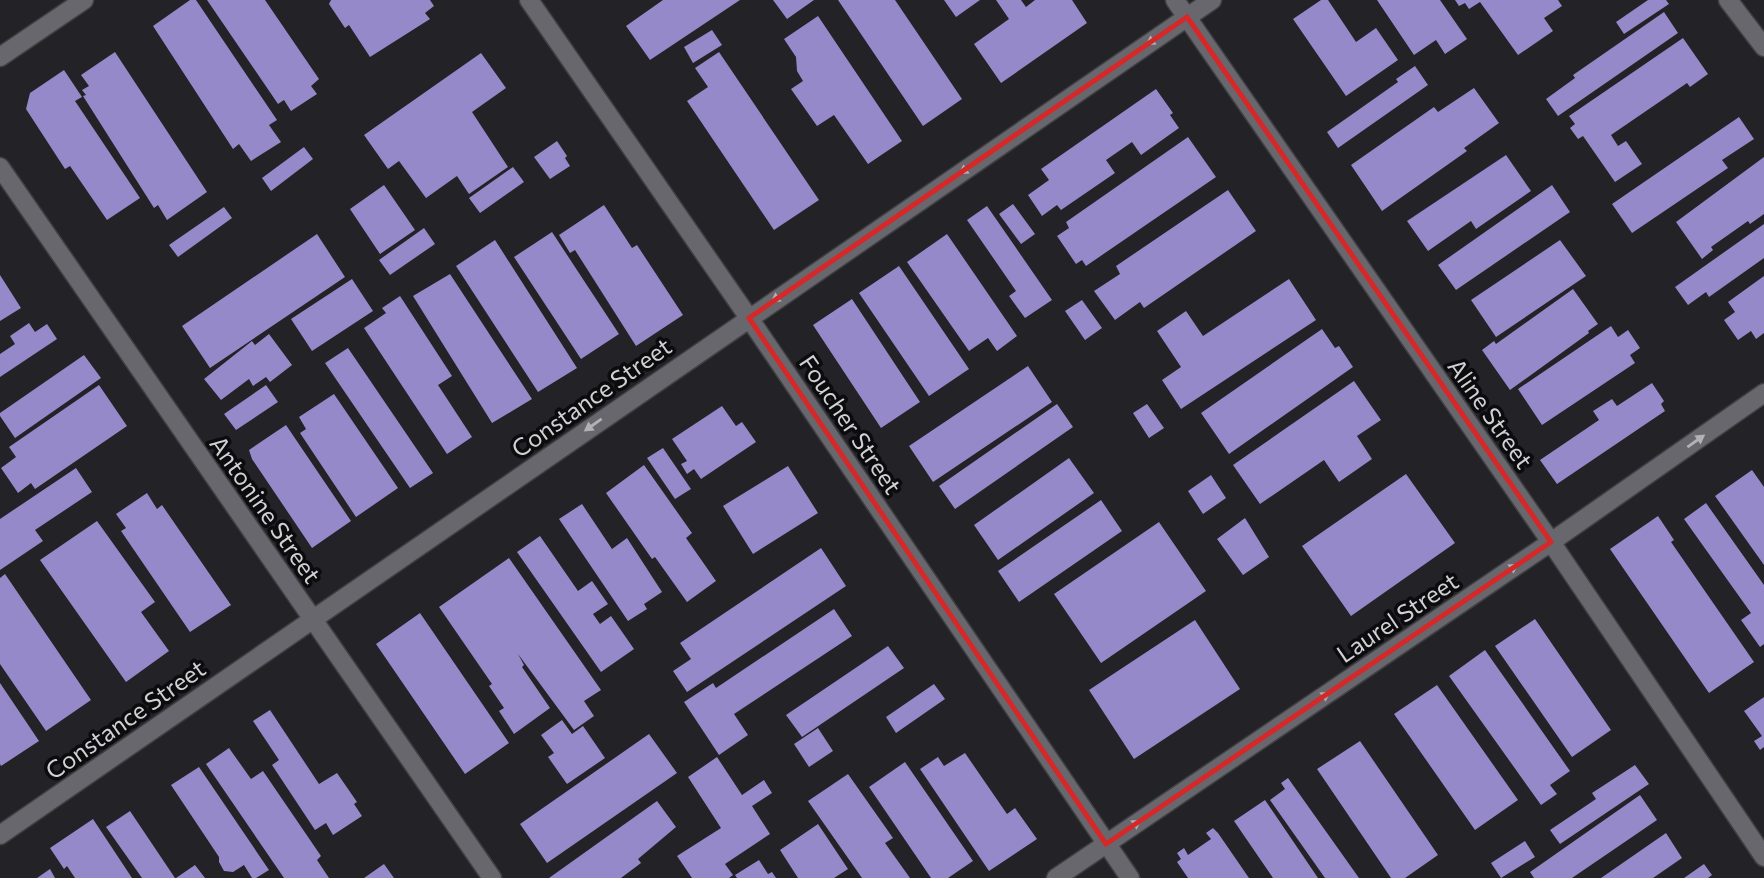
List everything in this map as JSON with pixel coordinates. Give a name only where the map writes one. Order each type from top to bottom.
[{"type":"street","points":[[0,57],[84,0]]},
{"type":"street","name":"Foucher Street","points":[[529,0],[1130,878]]},
{"type":"street","name":"Aline Street","points":[[1175,0],[1551,542],[1764,857]]},
{"type":"street","name":"Constance Street","points":[[0,835],[1212,0]]},
{"type":"street","points":[[1728,0],[1764,47]]},
{"type":"street","name":"Antonine Street","points":[[0,167],[492,878]]},
{"type":"street","name":"Laurel Street","points":[[1056,878],[1551,542],[1764,393]]},
{"type":"highlighted area","points":[[1187,17],[1551,542],[1106,844],[749,318]]},
{"type":"building","points":[[190,0],[196,0],[277,120],[269,125],[281,142],[251,161],[239,144],[233,149],[153,26]]},
{"type":"building","points":[[207,0],[265,0],[319,79],[311,86],[317,94],[291,111],[284,100],[278,104]]},
{"type":"building","points":[[331,0],[430,0],[434,6],[425,13],[430,19],[370,57],[349,25],[345,28],[329,4]]},
{"type":"building","points":[[663,0],[740,0],[650,60],[626,26]]},
{"type":"building","points":[[773,0],[814,0],[787,19]]},
{"type":"building","points":[[838,0],[895,0],[962,99],[923,126]]},
{"type":"building","points":[[944,0],[980,0],[956,17]]},
{"type":"building","points":[[996,0],[1021,0],[1026,7],[1035,0],[1072,0],[1087,23],[1001,83],[974,44],[1009,19]]},
{"type":"building","points":[[1321,0],[1328,0],[1356,42],[1376,28],[1398,60],[1346,96],[1293,19]]},
{"type":"building","points":[[1377,0],[1440,0],[1467,39],[1445,54],[1436,40],[1414,55]]},
{"type":"building","points":[[1455,0],[1558,0],[1562,6],[1544,18],[1553,31],[1518,55],[1480,2],[1469,9],[1465,3],[1459,6]]},
{"type":"building","points":[[1648,0],[1666,0],[1669,4],[1624,34],[1616,22]]},
{"type":"building","points":[[1664,12],[1678,33],[1558,116],[1546,99],[1575,78],[1573,75]]},
{"type":"building","points":[[818,16],[902,141],[868,164],[834,115],[817,126],[791,89],[803,81],[797,71],[796,57],[784,39]]},
{"type":"building","points":[[712,30],[722,45],[693,63],[684,47]]},
{"type":"building","points":[[1683,38],[1708,74],[1690,87],[1687,83],[1611,135],[1618,146],[1626,141],[1642,164],[1615,182],[1583,136],[1578,139],[1570,128],[1575,124],[1569,116]]},
{"type":"building","points":[[115,52],[207,192],[167,220],[158,205],[154,208],[83,96],[86,95],[82,90],[89,86],[81,75]]},
{"type":"building","points":[[719,52],[819,200],[774,230],[687,101],[708,87],[695,68]]},
{"type":"building","points":[[481,53],[506,88],[472,112],[508,167],[469,194],[457,176],[426,198],[399,161],[388,169],[364,135]]},
{"type":"building","points":[[1415,66],[1428,85],[1338,148],[1327,132],[1398,82],[1396,79]]},
{"type":"building","points":[[64,70],[82,97],[75,101],[140,198],[107,220],[70,166],[65,169],[26,109],[30,93]]},
{"type":"building","points":[[1474,88],[1499,123],[1464,148],[1467,151],[1382,211],[1351,165],[1434,107],[1438,112]]},
{"type":"building","points":[[1156,89],[1173,113],[1170,115],[1179,128],[1141,155],[1132,142],[1106,160],[1115,173],[1061,210],[1057,205],[1042,216],[1028,195],[1049,180],[1041,169]]},
{"type":"building","points":[[1739,117],[1754,139],[1722,160],[1728,168],[1632,233],[1612,204]]},
{"type":"building","points":[[1188,137],[1216,177],[1086,266],[1082,260],[1076,264],[1057,236],[1069,228],[1066,222]]},
{"type":"building","points":[[557,141],[570,166],[550,179],[534,157]]},
{"type":"building","points":[[304,147],[313,159],[271,191],[262,178]]},
{"type":"building","points":[[1506,155],[1531,191],[1476,229],[1471,221],[1428,251],[1407,221]]},
{"type":"building","points":[[1764,157],[1764,214],[1750,224],[1748,221],[1711,247],[1713,250],[1702,259],[1676,222]]},
{"type":"building","points":[[513,167],[524,182],[480,213],[469,198]]},
{"type":"building","points":[[384,185],[415,230],[380,254],[350,209]]},
{"type":"building","points":[[1552,185],[1570,212],[1456,290],[1438,265]]},
{"type":"building","points":[[1228,190],[1256,231],[1144,308],[1140,302],[1115,320],[1094,291],[1120,274],[1116,266]]},
{"type":"building","points":[[1013,204],[1035,234],[1021,244],[999,214]]},
{"type":"building","points":[[604,205],[632,248],[637,245],[683,315],[636,346],[575,250],[570,253],[559,235]]},
{"type":"building","points":[[987,206],[1052,300],[1025,318],[1009,296],[1016,291],[967,220]]},
{"type":"building","points":[[224,207],[232,218],[178,257],[169,245]]},
{"type":"building","points":[[1764,224],[1764,258],[1709,297],[1706,292],[1688,305],[1675,287]]},
{"type":"building","points":[[424,228],[435,244],[390,275],[379,260]]},
{"type":"building","points":[[552,232],[619,334],[581,359],[514,257]]},
{"type":"building","points":[[317,234],[345,277],[210,368],[182,326]]},
{"type":"building","points":[[947,234],[1017,336],[997,351],[988,338],[969,351],[907,262]]},
{"type":"building","points":[[495,240],[577,368],[538,392],[456,266]]},
{"type":"building","points":[[1560,240],[1586,276],[1496,337],[1471,300]]},
{"type":"building","points":[[899,266],[969,369],[929,396],[859,293]]},
{"type":"building","points":[[450,274],[532,399],[492,423],[413,296]]},
{"type":"building","points":[[0,275],[21,308],[0,321]]},
{"type":"building","points":[[1764,276],[1764,333],[1756,339],[1751,331],[1738,340],[1724,320],[1735,312],[1728,302]]},
{"type":"building","points":[[352,279],[373,311],[312,351],[291,319]]},
{"type":"building","points":[[1289,279],[1316,320],[1181,409],[1162,380],[1181,367],[1157,331],[1186,311],[1203,336]]},
{"type":"building","points":[[1573,289],[1598,324],[1510,390],[1482,350],[1494,341],[1496,344]]},
{"type":"building","points":[[400,296],[452,376],[438,385],[472,437],[447,454],[364,328],[386,313],[382,308]]},
{"type":"building","points":[[852,299],[920,402],[881,428],[813,325]]},
{"type":"building","points":[[1082,300],[1102,328],[1085,340],[1065,311]]},
{"type":"building","points":[[29,323],[35,332],[47,324],[57,339],[0,377],[0,354],[15,344],[10,336]]},
{"type":"building","points":[[1611,326],[1618,337],[1628,330],[1640,348],[1630,355],[1635,363],[1542,425],[1518,389]]},
{"type":"building","points":[[1322,329],[1335,348],[1339,346],[1353,367],[1229,454],[1201,413]]},
{"type":"building","points":[[269,334],[292,365],[270,382],[266,377],[253,386],[249,379],[221,400],[204,379],[252,341],[255,345]]},
{"type":"building","points":[[348,348],[433,473],[410,488],[325,363]]},
{"type":"building","points":[[84,355],[101,378],[15,438],[0,413]]},
{"type":"building","points":[[1028,366],[1052,402],[933,482],[909,446]]},
{"type":"building","points":[[1354,381],[1381,420],[1357,436],[1372,459],[1339,482],[1324,460],[1260,504],[1233,465]]},
{"type":"building","points":[[1652,383],[1664,401],[1661,404],[1665,411],[1557,484],[1540,460],[1599,420],[1593,411],[1612,399],[1617,406]]},
{"type":"building","points":[[99,385],[127,426],[35,489],[31,483],[18,493],[1,468],[16,457],[9,447]]},
{"type":"building","points":[[266,385],[278,402],[236,430],[224,414]]},
{"type":"building","points":[[334,394],[398,488],[356,517],[300,433],[306,429],[299,417]]},
{"type":"building","points":[[1057,404],[1073,427],[955,509],[939,486]]},
{"type":"building","points":[[1147,404],[1164,428],[1149,438],[1133,413]]},
{"type":"building","points":[[722,406],[736,426],[742,422],[756,442],[701,479],[694,469],[687,474],[681,464],[687,461],[672,439]]},
{"type":"building","points":[[286,425],[351,521],[312,548],[252,459],[249,450]]},
{"type":"building","points":[[663,448],[691,489],[675,499],[647,458]]},
{"type":"building","points":[[1069,458],[1094,493],[998,560],[974,525]]},
{"type":"building","points":[[644,465],[692,533],[686,538],[716,581],[687,602],[655,557],[652,559],[606,493]]},
{"type":"building","points":[[788,466],[818,513],[753,554],[723,506]]},
{"type":"building","points":[[76,468],[92,492],[35,530],[43,541],[0,570],[0,519]]},
{"type":"building","points":[[1752,470],[1764,487],[1764,565],[1715,496]]},
{"type":"building","points":[[1406,474],[1455,543],[1351,616],[1302,546]]},
{"type":"building","points":[[1211,475],[1226,498],[1203,514],[1188,491]]},
{"type":"building","points":[[147,493],[157,509],[162,505],[231,605],[190,632],[121,531],[126,528],[116,514]]},
{"type":"building","points":[[1101,500],[1122,531],[1019,602],[998,571]]},
{"type":"building","points":[[1706,503],[1764,585],[1764,644],[1760,647],[1741,620],[1751,613],[1684,519]]},
{"type":"building","points":[[582,504],[612,549],[627,538],[662,592],[644,604],[647,609],[628,621],[559,519]]},
{"type":"building","points":[[1658,516],[1674,540],[1671,542],[1754,662],[1709,693],[1610,549]]},
{"type":"building","points":[[1245,518],[1269,557],[1243,575],[1217,539]]},
{"type":"building","points":[[97,521],[155,602],[141,612],[169,651],[126,682],[40,560]]},
{"type":"building","points":[[1159,522],[1206,591],[1101,663],[1054,594]]},
{"type":"building","points":[[540,536],[578,591],[592,581],[608,604],[593,614],[600,624],[611,616],[634,649],[601,672],[517,552]]},
{"type":"building","points":[[821,548],[846,586],[687,692],[673,671],[691,659],[680,643]]},
{"type":"building","points":[[509,558],[601,690],[584,701],[594,716],[574,730],[518,654],[524,665],[522,667],[550,708],[514,734],[499,711],[504,708],[489,686],[492,684],[439,607]]},
{"type":"building","points":[[5,574],[91,700],[46,731],[0,664],[0,578]]},
{"type":"building","points":[[834,609],[852,636],[734,714],[748,735],[719,755],[684,702],[713,683],[716,688]]},
{"type":"building","points":[[420,613],[509,743],[465,774],[376,644]]},
{"type":"building","points":[[1535,619],[1611,730],[1572,757],[1495,646]]},
{"type":"building","points":[[1195,620],[1240,689],[1134,759],[1089,690]]},
{"type":"building","points":[[888,646],[904,668],[802,737],[786,715]]},
{"type":"building","points":[[1485,650],[1570,771],[1550,785],[1557,794],[1541,805],[1449,676]]},
{"type":"building","points":[[0,683],[39,741],[1,766],[0,764]]},
{"type":"building","points":[[934,684],[945,699],[896,733],[886,717]]},
{"type":"building","points":[[1437,685],[1518,800],[1475,830],[1394,714]]},
{"type":"building","points":[[1764,697],[1764,747],[1760,750],[1754,741],[1762,736],[1744,711]]},
{"type":"building","points":[[270,710],[319,784],[337,773],[357,802],[354,804],[362,816],[333,835],[326,823],[315,830],[272,765],[279,760],[253,721]]},
{"type":"building","points":[[562,720],[572,734],[583,726],[605,758],[567,784],[548,757],[554,753],[541,735]]},
{"type":"building","points":[[818,728],[833,751],[809,767],[794,744]]},
{"type":"building","points":[[649,734],[677,773],[547,863],[520,824]]},
{"type":"building","points":[[1360,741],[1438,855],[1405,878],[1391,878],[1317,769]]},
{"type":"building","points":[[229,748],[251,779],[263,771],[321,856],[317,860],[329,878],[284,878],[206,764]]},
{"type":"building","points":[[965,753],[1007,814],[1015,808],[1037,839],[989,871],[920,769],[938,757],[944,766]]},
{"type":"building","points":[[717,757],[742,795],[764,780],[772,793],[752,806],[770,834],[725,864],[733,875],[729,878],[692,878],[677,856],[721,828],[688,777]]},
{"type":"building","points":[[905,762],[973,861],[948,878],[931,878],[869,787]]},
{"type":"building","points":[[1635,765],[1649,784],[1560,844],[1550,830],[1596,799],[1592,793]]},
{"type":"building","points":[[199,767],[269,870],[256,878],[252,878],[244,865],[233,872],[224,871],[219,857],[171,785]]},
{"type":"building","points":[[848,774],[893,838],[885,843],[910,878],[862,878],[808,801]]},
{"type":"building","points":[[1288,778],[1359,878],[1325,878],[1270,800],[1285,789],[1281,783]]},
{"type":"building","points":[[1640,795],[1657,820],[1572,878],[1534,878],[1530,872]]},
{"type":"building","points":[[1265,800],[1318,878],[1273,878],[1234,821]]},
{"type":"building","points":[[657,801],[676,827],[638,859],[641,863],[621,878],[549,878]]},
{"type":"building","points":[[130,811],[175,878],[142,878],[106,827]]},
{"type":"building","points":[[93,819],[132,878],[75,878],[67,866],[64,869],[50,848]]},
{"type":"building","points":[[818,824],[848,869],[834,878],[798,878],[780,850]]},
{"type":"building","points":[[1213,828],[1249,878],[1188,878],[1177,862],[1181,859],[1177,853],[1184,848],[1188,855],[1211,839],[1206,833]]},
{"type":"building","points":[[1666,833],[1682,858],[1653,878],[1601,878]]},
{"type":"building","points":[[1525,841],[1535,857],[1501,878],[1491,863]]},
{"type":"building","points":[[759,860],[768,874],[772,872],[776,878],[737,878],[735,875]]},
{"type":"building","points":[[384,864],[394,878],[364,878]]},
{"type":"building","points":[[1704,864],[1712,875],[1708,878],[1684,878]]},
{"type":"building","points":[[195,865],[205,878],[176,878]]},
{"type":"building","points":[[50,869],[55,878],[37,878]]}]
